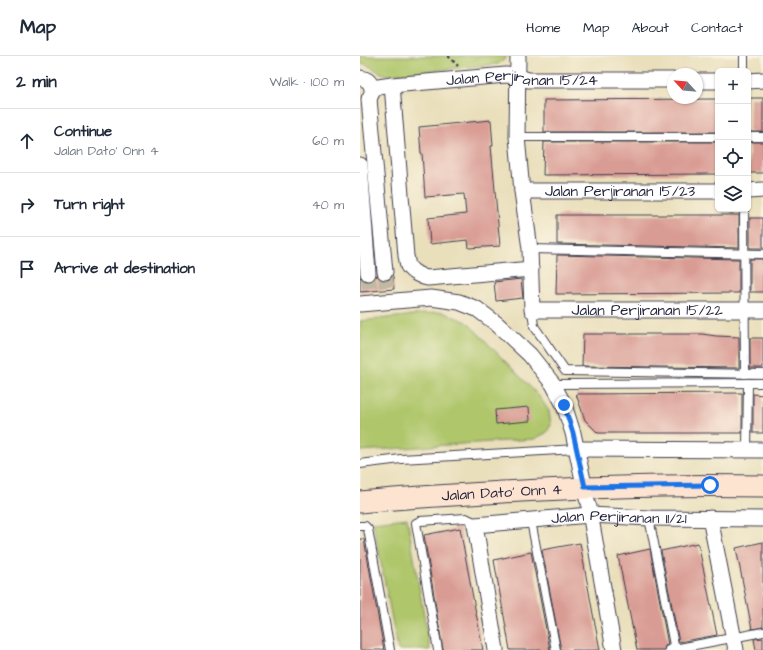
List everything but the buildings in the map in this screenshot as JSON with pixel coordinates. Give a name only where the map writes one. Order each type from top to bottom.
[{"type":"main road","name":"Jalan Dato' Onn 4","points":[[360,502],[399,498],[588,502],[710,485],[763,486]]},
{"type":"street","points":[[518,56],[517,137],[522,191],[530,249],[532,310]]},
{"type":"street","name":"Jalan Perjiranan 15/24","points":[[367,96],[392,85],[506,75],[517,76],[528,80],[667,80]]},
{"type":"street","points":[[360,78],[368,80],[371,84],[367,96],[385,272]]},
{"type":"street","points":[[751,81],[763,80]]},
{"type":"street","points":[[703,81],[715,81]]},
{"type":"street","points":[[392,85],[406,256],[409,267],[416,274],[428,278],[531,269]]},
{"type":"street","points":[[360,165],[368,273]]},
{"type":"street","points":[[751,190],[763,190]]},
{"type":"street","name":"Jalan Perjiranan 15/23","points":[[522,191],[715,191]]},
{"type":"street","points":[[367,300],[388,296],[431,298],[459,302],[477,310],[497,324],[530,354],[553,384],[564,405],[577,449],[588,502],[614,650]]},
{"type":"street","name":"Jalan Perjiranan 15/22","points":[[532,310],[763,310]]},
{"type":"street","points":[[577,449],[763,450]]},
{"type":"street","name":"Jalan Perjiranan 11/21","points":[[475,524],[531,521],[588,502],[649,518],[763,519]]},
{"type":"street","points":[[710,518],[735,644]]},
{"type":"street","points":[[475,524],[496,650]]},
{"type":"lane","points":[[744,56],[744,68]]},
{"type":"lane","points":[[517,137],[715,137]]},
{"type":"lane","points":[[751,137],[763,137]]},
{"type":"lane","points":[[744,212],[745,374]]},
{"type":"lane","points":[[530,249],[744,255],[763,254]]},
{"type":"lane","points":[[532,310],[534,326],[565,371],[763,374]]},
{"type":"lane","points":[[748,383],[748,449]]},
{"type":"lane","points":[[553,384],[763,383]]},
{"type":"lane","points":[[360,464],[401,459],[577,449]]},
{"type":"lane","points":[[438,650],[416,523],[420,521],[466,518],[475,524]]},
{"type":"lane","points":[[649,518],[673,650],[735,644],[763,632]]},
{"type":"lane","points":[[531,521],[556,650]]},
{"type":"lane","points":[[360,526],[365,526],[368,529],[390,650]]},
{"type":"green space","points":[[360,56],[507,56],[498,64],[389,75],[381,73],[367,65],[360,63]]},
{"type":"green space","points":[[442,312],[467,322],[538,395],[549,411],[551,425],[546,433],[534,439],[360,451],[360,321]]},
{"type":"green space","points":[[407,518],[430,650],[398,650],[373,522]]},
{"type":"tunnel","points":[[385,272],[387,289]]},
{"type":"tunnel","points":[[368,273],[370,291]]},
{"type":"route","points":[[564,405],[573,433],[585,487],[710,485]]}]
